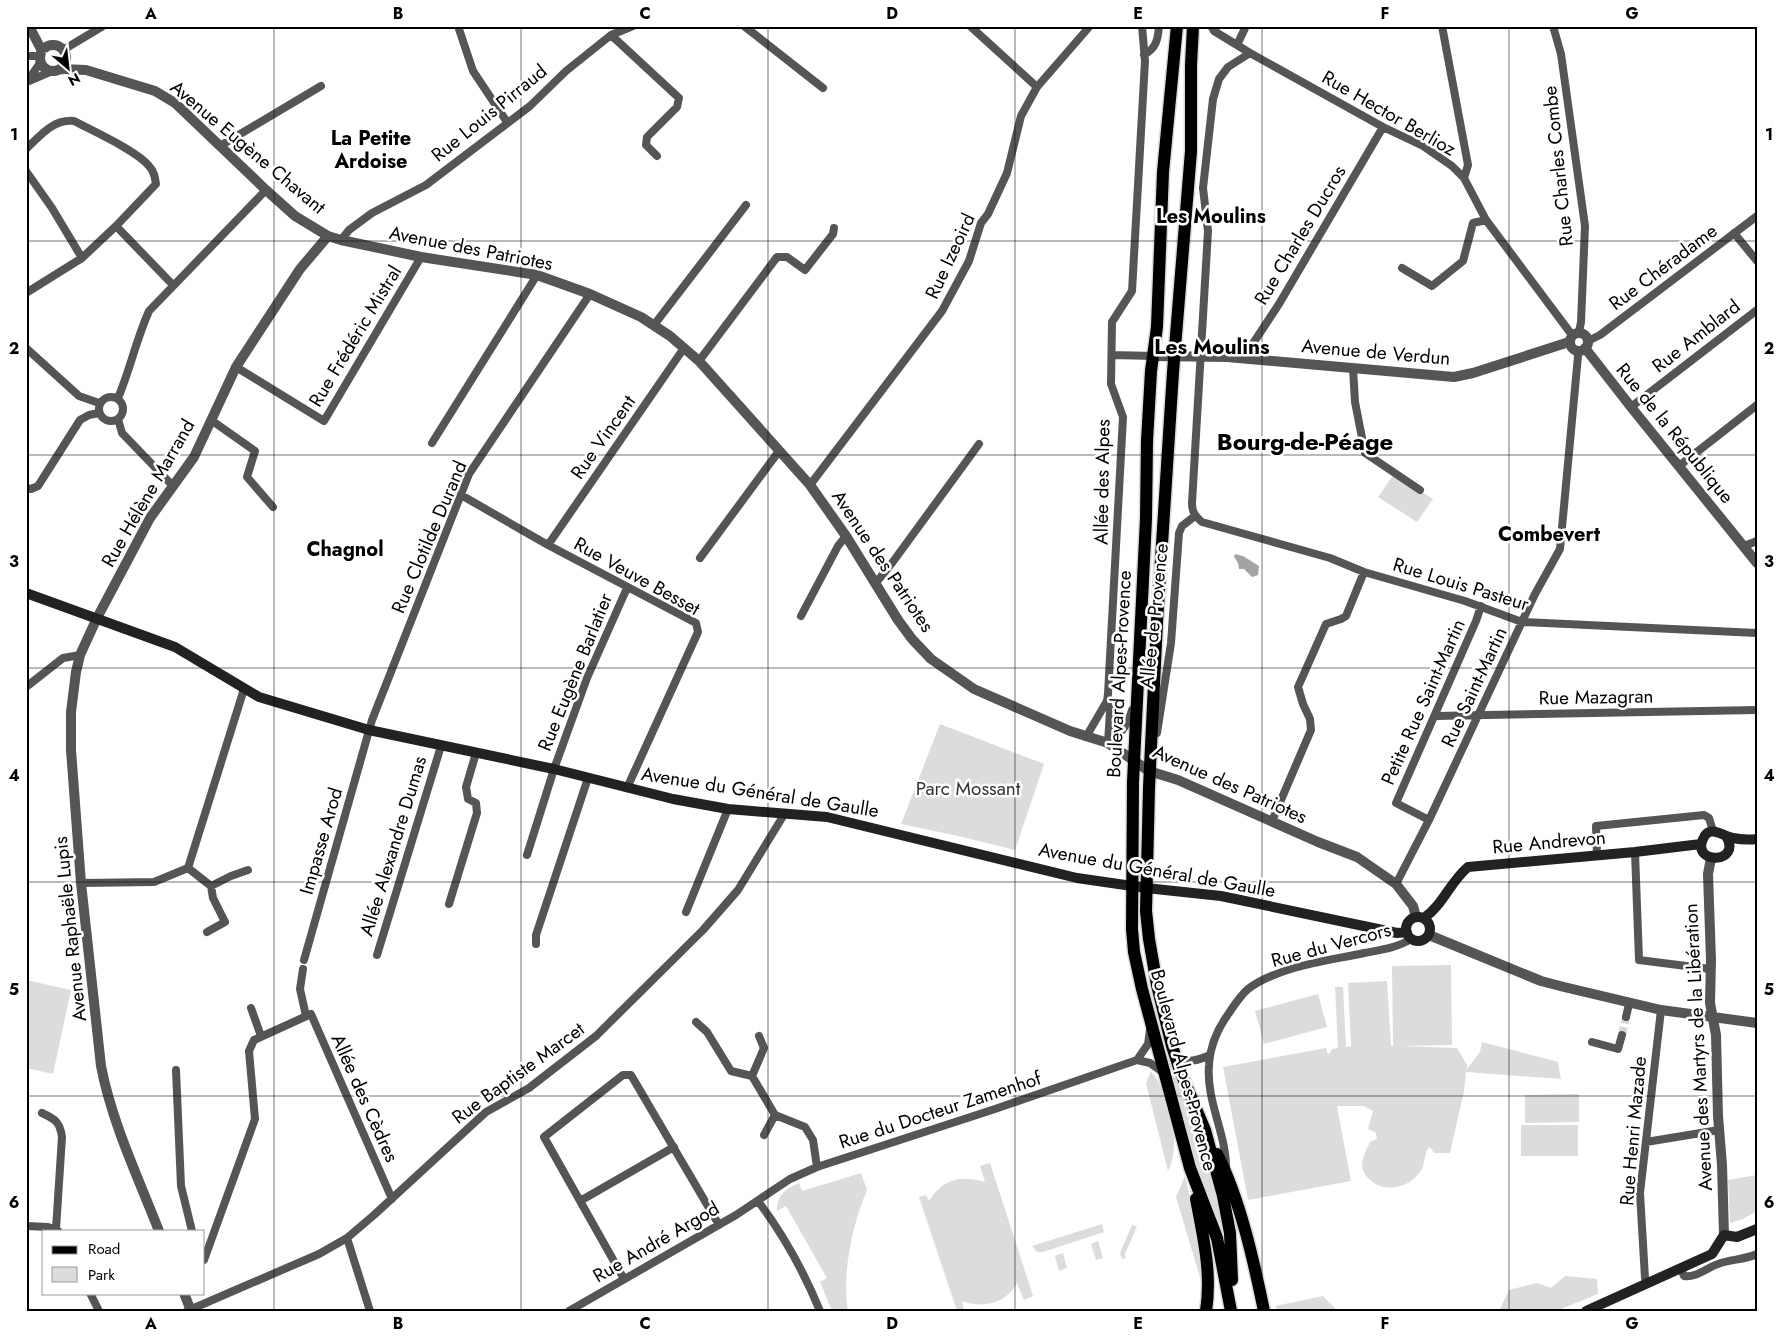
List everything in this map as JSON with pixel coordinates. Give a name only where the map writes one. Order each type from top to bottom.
[{"type":"main road","name":"Boulevard Alpes-Provence","points":[[1177,26],[1164,172],[1157,327],[1151,372],[1147,441],[1146,519],[1133,759],[1132,929],[1134,952],[1142,990],[1190,1168],[1217,1238],[1231,1311]]},
{"type":"main road","name":"Boulevard Alpes-Provence","points":[[1194,26],[1191,64],[1191,151],[1157,622],[1149,771],[1146,888],[1149,939],[1164,1016],[1176,1057],[1205,1130],[1223,1196],[1230,1233],[1231,1311]]},
{"type":"main road","name":"Avenue du Général de Gaulle","points":[[26,593],[175,647],[259,697],[369,730],[554,769],[672,799],[728,809],[827,817],[1077,878],[1221,896],[1409,935]]},
{"type":"main road","points":[[1744,840],[1729,848],[1724,856],[1716,859],[1704,853],[1702,844],[1705,836],[1713,831],[1744,840],[1757,839]]},
{"type":"main road","points":[[1726,836],[1729,848]]},
{"type":"main road","name":"Rue Andrevon","points":[[1420,918],[1434,912],[1454,881],[1468,867],[1702,844]]},
{"type":"main road","points":[[1420,918],[1429,924],[1429,934],[1421,940],[1409,935],[1410,921],[1420,918]]},
{"type":"main road","points":[[1205,1130],[1226,1170],[1265,1309]]},
{"type":"main road","points":[[1190,1168],[1205,1246],[1208,1275],[1206,1311]]},
{"type":"main road","points":[[1586,1311],[1712,1254],[1724,1235],[1737,1237],[1757,1229]]},
{"type":"street","points":[[29,26],[46,70],[55,71]]},
{"type":"street","points":[[28,82],[55,71],[65,63],[64,53],[52,45],[35,26]]},
{"type":"street","points":[[458,26],[473,71],[507,122]]},
{"type":"street","name":"Rue Louis Pirraud","points":[[341,240],[348,230],[372,213],[426,185],[530,106],[566,71],[612,35],[633,26]]},
{"type":"street","points":[[744,26],[823,88]]},
{"type":"street","points":[[970,26],[1037,87]]},
{"type":"street","name":"Rue Izeoird","points":[[810,485],[942,311],[969,261],[981,223],[988,214],[1007,173],[1021,116],[1037,87],[1090,26]]},
{"type":"street","points":[[1142,26],[1144,58]]},
{"type":"street","points":[[1144,58],[1158,40],[1159,26]]},
{"type":"street","name":"Rue Hector Berlioz","points":[[1211,26],[1214,31],[1250,53],[1383,127],[1423,146],[1452,166],[1464,178],[1486,220],[1573,336]]},
{"type":"street","points":[[1237,45],[1246,26]]},
{"type":"street","points":[[1442,26],[1468,165],[1464,178]]},
{"type":"street","name":"Rue Charles Combe","points":[[1553,26],[1561,54],[1585,226],[1582,322],[1573,336]]},
{"type":"street","points":[[64,53],[102,27]]},
{"type":"street","points":[[612,35],[679,98],[677,107],[646,137],[646,145],[657,156]]},
{"type":"street","points":[[28,82],[40,57],[52,45]]},
{"type":"street","name":"Avenue Eugène Chavant","points":[[64,53],[86,70]]},
{"type":"street","points":[[1195,516],[1192,510],[1192,502],[1208,231],[1204,188],[1213,99],[1219,79],[1228,67],[1250,53]]},
{"type":"street","points":[[26,56],[40,57]]},
{"type":"street","name":"Allée des Alpes","points":[[1108,743],[1110,711],[1107,701],[1122,417],[1115,401],[1111,384],[1112,322],[1132,291],[1144,58]]},
{"type":"street","name":"Avenue Eugène Chavant","points":[[55,71],[86,70],[155,91],[175,103],[266,190],[296,216],[328,236]]},
{"type":"street","points":[[220,146],[321,86]]},
{"type":"street","points":[[26,149],[52,125],[65,120],[74,121],[130,152],[149,165],[154,174],[156,184],[82,258],[26,293]]},
{"type":"street","name":"Rue Charles Ducros","points":[[1245,359],[1248,351],[1279,304],[1383,127]]},
{"type":"street","points":[[26,171],[52,208],[82,258]]},
{"type":"street","points":[[118,398],[149,311],[266,190]]},
{"type":"street","points":[[654,325],[746,205]]},
{"type":"street","name":"Rue Chéradame","points":[[1583,346],[1757,216]]},
{"type":"street","points":[[1402,268],[1432,286],[1463,261],[1473,223],[1486,220]]},
{"type":"street","points":[[116,226],[173,285]]},
{"type":"street","points":[[699,361],[777,257],[787,257],[805,270],[833,234],[834,228]]},
{"type":"street","points":[[1734,233],[1757,261]]},
{"type":"street","name":"Avenue des Patriotes","points":[[328,236],[421,257],[537,275],[625,308],[654,325],[699,361],[810,485],[846,536],[875,584],[912,638],[931,659],[974,689],[1086,737],[1108,743],[1149,771],[1178,780],[1357,857],[1396,884],[1420,918]]},
{"type":"street","name":"Rue Hélène Marrand","points":[[97,618],[150,518],[194,457],[236,367],[300,269],[328,236]]},
{"type":"street","name":"Rue Frédéric Mistral","points":[[236,367],[324,421],[421,257]]},
{"type":"street","points":[[432,443],[537,275]]},
{"type":"street","name":"Rue Clotilde Durand","points":[[369,730],[469,474],[590,294]]},
{"type":"street","name":"Rue Amblard","points":[[1631,407],[1757,310]]},
{"type":"street","points":[[1573,336],[1586,336],[1583,346],[1572,348],[1573,336]]},
{"type":"street","name":"Avenue de Verdun","points":[[1154,356],[1201,356],[1245,359],[1454,377],[1473,373],[1573,336]]},
{"type":"street","name":"Rue de la République","points":[[1583,346],[1757,563]]},
{"type":"street","name":"Rue Saint-Martin","points":[[1396,884],[1429,820],[1535,594],[1560,549],[1578,356],[1583,346]]},
{"type":"street","points":[[26,348],[79,396],[99,403]]},
{"type":"street","name":"Rue Vincent","points":[[548,545],[684,348]]},
{"type":"street","points":[[1112,355],[1154,356]]},
{"type":"street","points":[[1353,368],[1355,402],[1365,453],[1420,490]]},
{"type":"street","points":[[118,419],[106,421],[98,413],[99,403],[107,396],[118,398],[122,403],[123,409],[118,419],[122,433],[173,486]]},
{"type":"street","points":[[1679,466],[1757,404]]},
{"type":"street","points":[[26,488],[31,489],[38,486],[80,420],[88,415],[98,413]]},
{"type":"street","points":[[211,420],[255,451],[247,476],[273,507]]},
{"type":"street","points":[[875,584],[979,444]]},
{"type":"street","points":[[700,558],[779,451]]},
{"type":"street","name":"Rue Veuve Besset","points":[[461,495],[548,545],[696,623],[698,632],[627,788]]},
{"type":"street","name":"Rue Louis Pasteur","points":[[1195,516],[1202,522],[1330,558],[1364,572],[1481,606],[1522,622],[1548,625],[1757,633]]},
{"type":"street","name":"Allée de Provence","points":[[1150,756],[1156,739],[1171,643],[1179,533],[1182,526],[1195,516]]},
{"type":"street","points":[[800,616],[838,546],[846,536]]},
{"type":"street","points":[[1744,546],[1757,541]]},
{"type":"street","points":[[1272,821],[1311,730],[1310,719],[1298,687],[1326,624],[1346,616],[1364,572]]},
{"type":"street","name":"Rue Eugène Barlatier","points":[[527,855],[554,769],[588,678],[627,588]]},
{"type":"street","name":"Petite Rue Saint-Martin","points":[[1429,820],[1396,803],[1481,606]]},
{"type":"street","name":"Avenue Raphaële Lupis","points":[[97,618],[80,655],[71,712],[81,884],[101,1066],[106,1091],[159,1230]]},
{"type":"street","points":[[26,687],[63,658],[80,655]]},
{"type":"street","points":[[1108,743],[1120,736],[1129,721],[1137,685]]},
{"type":"street","points":[[188,868],[244,689]]},
{"type":"street","name":"Allée des Alpes","points":[[1086,737],[1107,701]]},
{"type":"street","name":"Rue Mazagran","points":[[1435,716],[1757,710]]},
{"type":"street","name":"Impasse Arod","points":[[303,964],[369,730]]},
{"type":"street","name":"Allée Alexandre Dumas","points":[[377,955],[441,746]]},
{"type":"street","points":[[448,904],[477,813],[476,803],[468,798],[466,787],[476,753]]},
{"type":"street","points":[[536,944],[536,935],[588,778]]},
{"type":"street","points":[[686,912],[728,809]]},
{"type":"street","name":"Rue Baptiste Marcet","points":[[190,1310],[319,1254],[347,1238],[486,1112],[529,1088],[596,1036],[703,930],[738,890],[785,813]]},
{"type":"street","points":[[1597,855],[1596,826],[1704,815],[1709,818],[1713,831]]},
{"type":"street","points":[[1635,852],[1639,960],[1710,969]]},
{"type":"street","name":"Avenue des Martyrs de la Libération","points":[[1712,858],[1708,874],[1710,1010],[1716,1035],[1724,1235]]},
{"type":"street","points":[[81,884],[154,882],[188,868]]},
{"type":"street","points":[[188,868],[211,886],[213,898],[225,922],[207,932]]},
{"type":"street","points":[[211,886],[248,870]]},
{"type":"street","points":[[1429,934],[1542,981],[1629,1004],[1757,1023]]},
{"type":"street","name":"Rue du Vercors","points":[[1226,1170],[1226,1154],[1209,1087],[1208,1067],[1210,1055],[1222,1023],[1239,999],[1260,982],[1282,972],[1395,947],[1409,935]]},
{"type":"street","name":"Allée des Cèdres","points":[[303,964],[300,989],[306,1016],[311,1014],[392,1199]]},
{"type":"street","points":[[1626,1017],[1629,1004]]},
{"type":"street","points":[[251,1008],[261,1036]]},
{"type":"street","name":"Rue Henri Mazade","points":[[1647,1284],[1645,1278],[1640,1192],[1661,1010]]},
{"type":"street","points":[[205,1257],[255,1119],[249,1051],[254,1040],[306,1016]]},
{"type":"street","points":[[696,1022],[707,1032],[731,1071],[752,1076],[775,1115],[805,1127],[813,1140],[817,1168]]},
{"type":"street","points":[[1152,1025],[1148,1044],[1137,1060],[1150,1063],[1165,1074]]},
{"type":"street","points":[[1592,1042],[1618,1049],[1622,1035]]},
{"type":"street","points":[[752,1076],[764,1048],[759,1036]]},
{"type":"street","points":[[1176,1057],[1191,1062],[1210,1055]]},
{"type":"street","name":"Rue du Docteur Zamenhof","points":[[758,1201],[790,1179],[817,1168],[1137,1060]]},
{"type":"street","points":[[176,1070],[181,1186],[192,1230]]},
{"type":"street","points":[[624,1279],[544,1137],[623,1075],[630,1075],[719,1225]]},
{"type":"street","points":[[26,1226],[57,1230],[61,1128],[56,1120],[42,1112]]},
{"type":"street","points":[[764,1135],[775,1115]]},
{"type":"street","points":[[1646,1142],[1719,1130]]},
{"type":"street","points":[[580,1201],[674,1148]]},
{"type":"street","points":[[758,1201],[771,1218],[807,1281],[820,1311]]},
{"type":"street","name":"Rue André Argod","points":[[569,1311],[758,1201]]},
{"type":"street","points":[[347,1238],[370,1311]]},
{"type":"street","points":[[1681,1269],[1684,1276],[1691,1277],[1718,1264],[1748,1258],[1757,1254]]},
{"type":"street","points":[[90,1294],[99,1311]]},
{"type":"street","points":[[184,1294],[190,1310]]},
{"type":"green space","points":[[1394,474],[1433,499],[1417,522],[1378,497]]},
{"type":"green space","name":"Parc Mossant","points":[[940,724],[1044,764],[1015,850],[901,824]]},
{"type":"green space","points":[[1451,965],[1452,1045],[1401,1046],[1457,1048],[1467,1065],[1467,1069],[1480,1052],[1482,1042],[1558,1062],[1561,1079],[1466,1072],[1464,1091],[1450,1153],[1434,1153],[1430,1147],[1422,1169],[1417,1176],[1404,1185],[1389,1188],[1374,1183],[1363,1170],[1364,1156],[1370,1142],[1377,1139],[1376,1133],[1368,1129],[1373,1111],[1364,1106],[1337,1106],[1351,1181],[1248,1200],[1223,1067],[1326,1048],[1328,1055],[1332,1049],[1338,1048],[1335,987],[1343,987],[1346,1047],[1351,1046],[1348,983],[1387,981],[1391,1046],[1393,1046],[1392,966]]},
{"type":"green space","points":[[26,980],[71,990],[53,1074],[26,1068]]},
{"type":"green space","points":[[1318,994],[1327,1027],[1264,1044],[1255,1011]]},
{"type":"green space","points":[[1168,1049],[1212,1170],[1229,1259],[1194,1164],[1164,1050]]},
{"type":"green space","points":[[1151,1071],[1164,1093],[1172,1120],[1174,1147],[1168,1171],[1146,1083]]},
{"type":"green space","points":[[1579,1094],[1579,1122],[1525,1123],[1525,1095]]},
{"type":"green space","points":[[1521,1125],[1578,1125],[1578,1156],[1521,1156]]},
{"type":"green space","points":[[990,1163],[1033,1296],[1024,1300],[1017,1283],[1013,1290],[1001,1300],[986,1304],[962,1301],[964,1311],[957,1311],[919,1197],[926,1195],[929,1201],[946,1183],[960,1179],[985,1182],[980,1166]]},
{"type":"green space","points":[[861,1173],[867,1190],[853,1234],[847,1265],[846,1296],[848,1311],[832,1311],[820,1282],[827,1278],[786,1206],[777,1211],[777,1205],[783,1193],[799,1183],[802,1191]]},
{"type":"green space","points":[[1757,1175],[1757,1211],[1743,1219],[1730,1223],[1728,1180]]},
{"type":"green space","points":[[1185,1176],[1196,1222],[1204,1291],[1176,1197]]},
{"type":"green space","points":[[1102,1224],[1104,1232],[1043,1252],[1037,1252],[1032,1246]]},
{"type":"green space","points":[[1132,1225],[1137,1226],[1125,1254],[1126,1258],[1122,1259],[1120,1253]]},
{"type":"green space","points":[[1098,1241],[1103,1258],[1096,1260],[1091,1244]]},
{"type":"green space","points":[[1063,1253],[1067,1268],[1059,1271],[1055,1256]]},
{"type":"green space","points":[[1565,1276],[1597,1279],[1598,1294],[1556,1311],[1499,1311],[1509,1290],[1537,1283],[1551,1288]]},
{"type":"green space","points":[[1323,1296],[1338,1311],[1279,1311],[1275,1306]]},
{"type":"shaded area","points":[[1235,554],[1243,556],[1259,566],[1258,575],[1252,577],[1244,569],[1239,569],[1234,557]]},
{"type":"tunnel","points":[[1622,1035],[1626,1017]]},
{"type":"district","name":"La Petite Ardoise","points":[[371,150]]},
{"type":"district","name":"Les Moulins","points":[[1211,216]]},
{"type":"district","name":"Les Moulins","points":[[1212,347]]},
{"type":"district","name":"Bourg-de-Péage","points":[[1305,441]]},
{"type":"district","name":"Combevert","points":[[1549,534]]},
{"type":"district","name":"Chagnol","points":[[345,549]]}]
